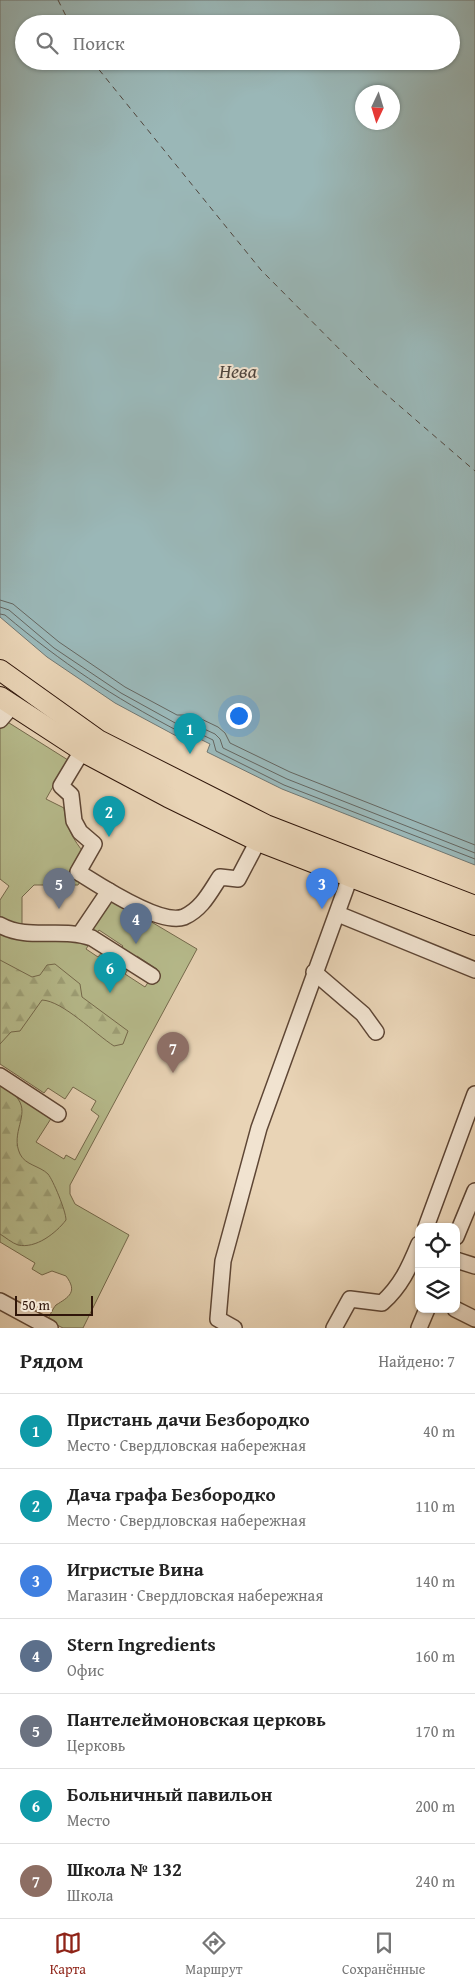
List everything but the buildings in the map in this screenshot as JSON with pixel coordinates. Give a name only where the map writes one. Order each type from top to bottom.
[{"type":"main road","points":[[0,670],[98,740],[258,821],[475,906]]},
{"type":"main road","points":[[3,704],[82,751],[168,797],[258,841],[475,925]]},
{"type":"street","points":[[82,751],[61,786],[71,795],[74,820],[80,832],[94,844],[78,872],[109,891],[153,913],[169,918],[182,918],[198,908],[220,877],[238,879],[258,841]]},
{"type":"street","points":[[234,1328],[218,1319],[223,1261],[259,1128],[350,877]]},
{"type":"street","points":[[80,934],[109,891]]},
{"type":"street","points":[[338,914],[475,970]]},
{"type":"street","points":[[0,924],[16,932],[80,934],[92,938],[152,976]]},
{"type":"street","points":[[314,972],[363,1014],[376,1032]]},
{"type":"street","points":[[0,1076],[58,1114]]},
{"type":"street","points":[[428,1223],[452,1161],[475,1094]]},
{"type":"street","points":[[460,1227],[475,1191]]},
{"type":"street","points":[[334,1328],[350,1299],[382,1303],[396,1290],[407,1274],[415,1254]]},
{"type":"street","points":[[460,1261],[475,1266]]},
{"type":"street","points":[[0,1301],[50,1328]]},
{"type":"street","points":[[460,1312],[475,1319]]},
{"type":"street","points":[[419,1328],[425,1313]]},
{"type":"green space","points":[[6,721],[68,760],[46,799],[64,808],[66,821],[71,832],[85,854],[81,880],[78,885],[34,885],[22,897],[22,929],[0,920],[0,900],[9,886],[0,879],[0,726]]},
{"type":"green space","points":[[111,898],[197,949],[70,1185],[70,1194],[75,1204],[129,1235],[83,1328],[63,1328],[47,1320],[56,1305],[68,1297],[72,1290],[66,1276],[52,1271],[42,1275],[32,1269],[35,1263],[0,1242],[0,1081],[52,1117],[36,1142],[64,1159],[66,1155],[75,1160],[99,1116],[91,1110],[96,1101],[73,1087],[65,1099],[48,1088],[44,1093],[0,1064],[0,931],[71,937],[90,943],[86,949],[98,957],[103,951],[129,968],[125,974],[145,987],[157,969],[137,956],[134,960],[119,951],[123,946],[99,930],[94,937],[87,932]]},
{"type":"green space","points":[[0,960],[32,977],[40,975],[47,965],[55,964],[80,984],[82,997],[128,1031],[123,1044],[114,1046],[69,1012],[42,1000],[20,1031],[11,1032],[0,1044]]},
{"type":"green space","points":[[0,1085],[15,1095],[21,1105],[22,1111],[17,1139],[20,1154],[25,1161],[48,1174],[59,1196],[66,1220],[45,1239],[32,1245],[18,1245],[0,1234]]},
{"type":"water","name":"Нева","points":[[0,0],[475,0],[475,865],[282,789],[207,752],[210,744],[186,732],[182,739],[115,703],[47,657],[0,617]]},
{"type":"ferry route","points":[[58,0],[66,15]]},
{"type":"ferry route","points":[[99,70],[261,270],[373,383],[475,471]]},
{"type":"place","name":"Пристань дачи Безбородко","points":[[190,754]]},
{"type":"place","name":"Дача графа Безбородко","points":[[109,837]]},
{"type":"place","name":"Пантелеймоновская церковь","points":[[59,909]]},
{"type":"place","name":"Игристые Вина","points":[[322,909]]},
{"type":"place","name":"Stern Ingredients","points":[[136,944]]},
{"type":"place","name":"Больничный павильон","points":[[110,993]]},
{"type":"place","name":"Школа № 132","points":[[173,1073]]}]
